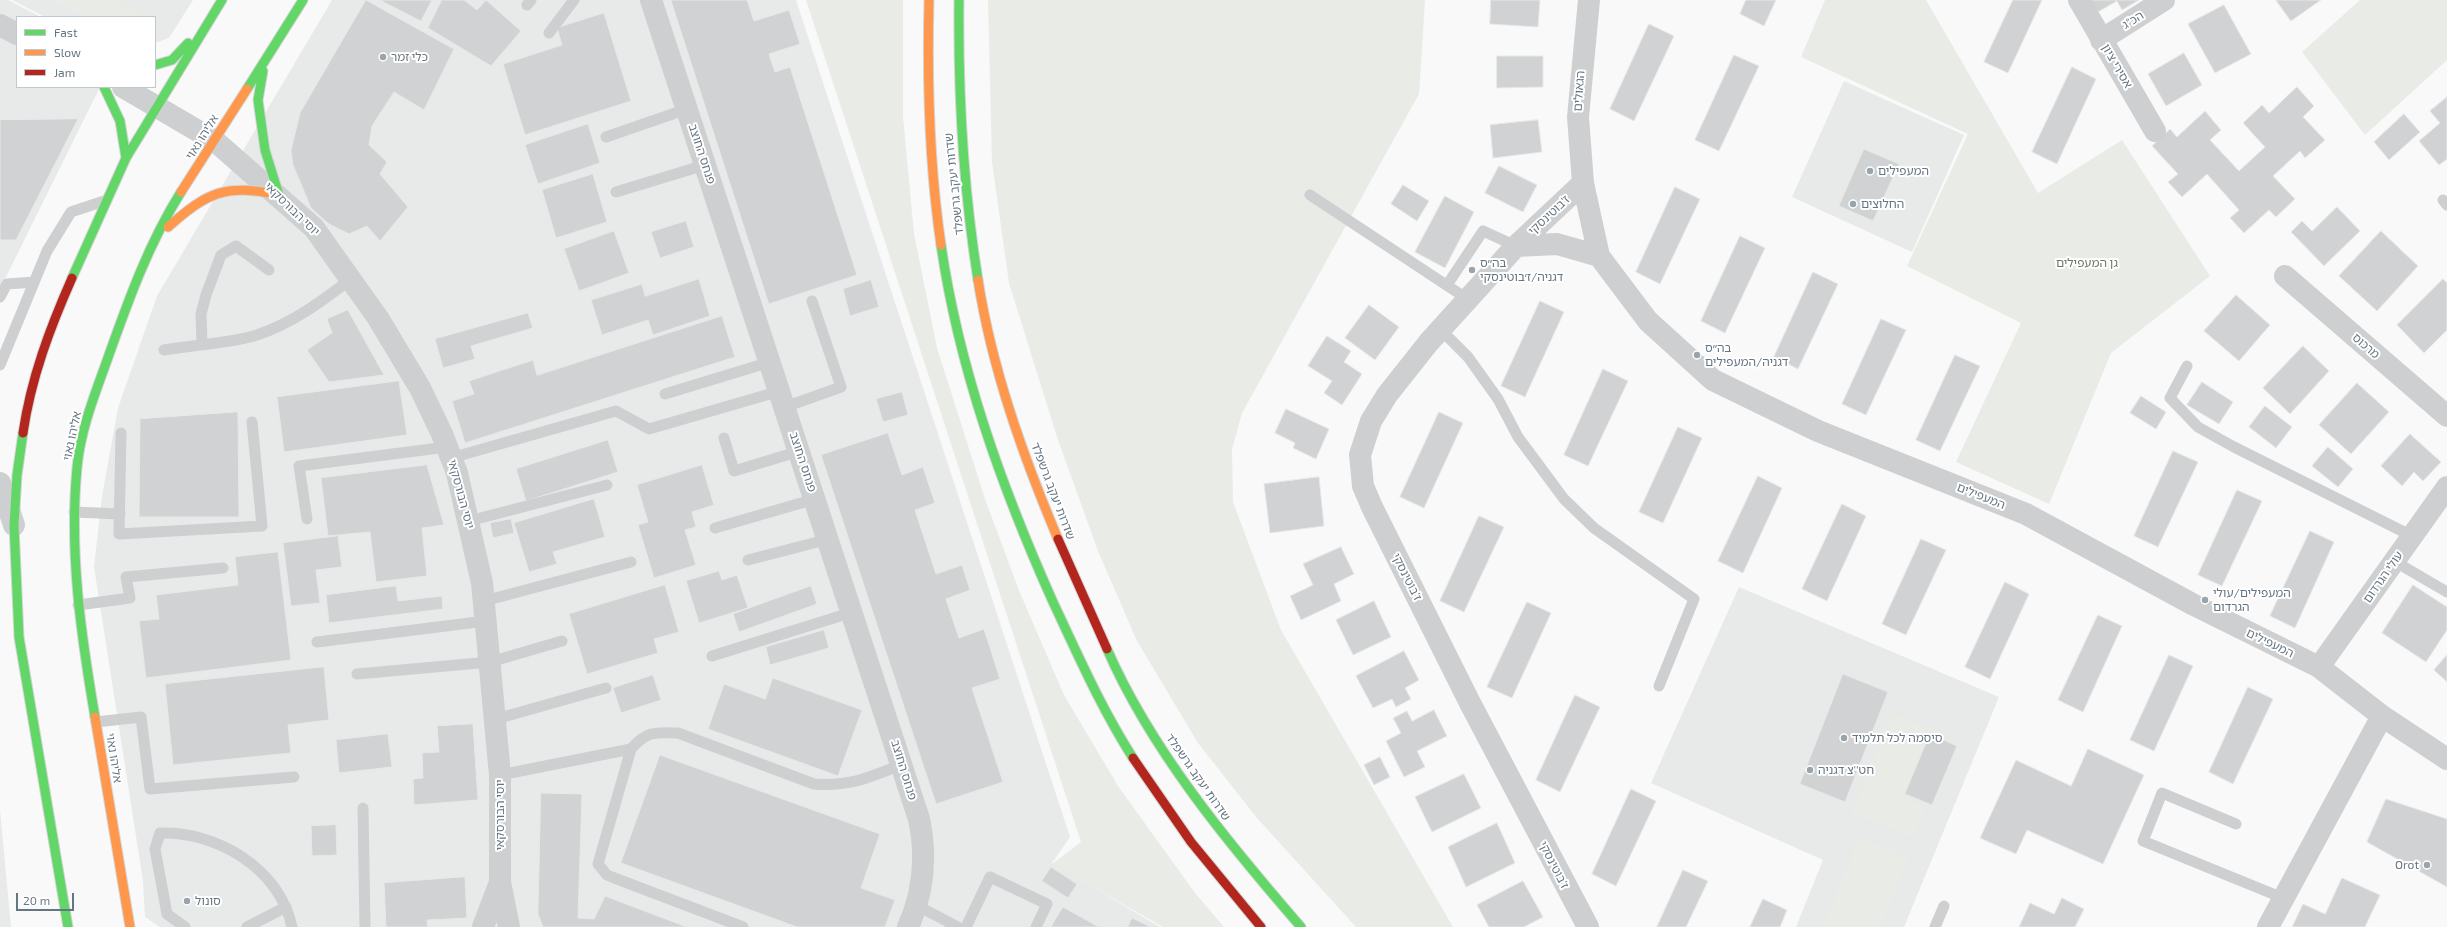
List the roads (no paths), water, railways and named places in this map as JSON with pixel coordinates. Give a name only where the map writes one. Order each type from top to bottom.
[{"type":"main road","points":[[65,924],[19,637],[14,525],[17,475],[27,405],[45,343],[105,201],[126,158],[222,0]]},
{"type":"main road","name":"אליהו נאוי","points":[[130,927],[96,722],[74,576],[74,512],[77,467],[86,421],[123,314],[156,239],[178,197],[215,141],[303,0]]},
{"type":"main road","name":"שדרות יעקב גרשפלד","points":[[929,0],[928,111],[935,190],[950,296],[971,385],[998,467],[1029,547],[1093,688],[1140,768],[1185,834],[1262,927]]},
{"type":"main road","name":"שדרות יעקב גרשפלד","points":[[959,0],[958,110],[964,186],[979,290],[1000,377],[1026,457],[1056,535],[1119,674],[1165,752],[1209,816],[1265,886],[1302,927]]},
{"type":"main road","points":[[156,66],[172,60],[207,23]]},
{"type":"main road","points":[[156,239],[195,203],[208,196],[233,188],[255,190],[279,195],[265,150],[258,100],[266,59]]},
{"type":"main road","points":[[105,88],[116,107],[125,136],[126,158]]},
{"type":"street","name":"פנחס החוצב","points":[[651,0],[903,764],[924,843],[924,870],[916,905],[908,927]]},
{"type":"street","name":"הגאולים","points":[[1583,183],[1578,117],[1588,0]]},
{"type":"street","name":"אסירי ציון","points":[[2079,0],[2155,131]]},
{"type":"street","name":"הכ\"ג","points":[[2101,40],[2164,0]]},
{"type":"street","points":[[0,25],[16,33]]},
{"type":"street","name":"יוסי הבורסקאי","points":[[125,88],[215,141],[279,195],[314,228],[352,279],[420,388],[449,452],[469,521],[485,611],[500,775],[500,882],[509,927]]},
{"type":"street","name":"ז'בוטינסקי","points":[[1583,183],[1516,246],[1470,300],[1441,330],[1387,396],[1371,421],[1360,455],[1363,486],[1470,703],[1588,927]]},
{"type":"street","name":"המעפילים","points":[[1583,183],[1599,256],[1648,321],[1713,380],[1818,431],[2026,514],[2194,605],[2318,667],[2382,716],[2447,758]]},
{"type":"street","name":"ז'בוטינסקי","points":[[1516,246],[1557,244],[1599,256]]},
{"type":"street","name":"מרכוס","points":[[2285,276],[2447,416]]},
{"type":"street","points":[[0,483],[14,525]]},
{"type":"street","name":"עולי הגרדום","points":[[2318,667],[2447,486]]},
{"type":"street","points":[[2268,927],[2382,716]]},
{"type":"street","name":"יוסי הבורסקאי","points":[[483,927],[500,882]]},
{"type":"lane","points":[[549,34],[574,0]]},
{"type":"lane","points":[[606,137],[686,109]]},
{"type":"lane","points":[[616,192],[705,165]]},
{"type":"lane","points":[[1310,195],[1470,300]]},
{"type":"lane","points":[[0,365],[47,251],[71,212],[105,201]]},
{"type":"lane","points":[[1447,285],[1483,231],[1516,246]]},
{"type":"lane","points":[[202,344],[201,314],[206,295],[222,255],[236,246],[269,270]]},
{"type":"lane","points":[[164,350],[256,335],[280,326],[311,308],[352,279]]},
{"type":"lane","points":[[0,297],[7,284],[34,282]]},
{"type":"lane","points":[[307,519],[299,466],[449,452],[616,411],[649,429],[841,387],[812,301]]},
{"type":"lane","points":[[1441,330],[1468,357],[1498,399],[1518,437],[1564,498],[1594,528],[1694,599],[1659,686]]},
{"type":"lane","points":[[664,394],[770,362]]},
{"type":"lane","points":[[2187,366],[2170,398],[2198,427],[2234,447],[2412,536]]},
{"type":"lane","points":[[121,433],[119,534],[262,526],[252,422]]},
{"type":"lane","points":[[724,438],[734,471],[800,451]]},
{"type":"lane","points":[[469,521],[607,485]]},
{"type":"lane","points":[[714,528],[815,499]]},
{"type":"lane","points":[[74,512],[120,514]]},
{"type":"lane","points":[[748,560],[829,539]]},
{"type":"lane","points":[[2394,561],[2447,592]]},
{"type":"lane","points":[[317,642],[485,611],[631,562]]},
{"type":"lane","points":[[78,605],[130,598],[126,577],[223,568]]},
{"type":"lane","points":[[712,656],[853,612]]},
{"type":"lane","points":[[357,674],[490,662],[562,641]]},
{"type":"lane","points":[[496,719],[606,688]]},
{"type":"lane","points":[[96,722],[141,717],[150,789],[294,778]]},
{"type":"lane","points":[[743,927],[617,879],[608,875],[598,864],[631,749],[642,736],[661,732],[678,733],[814,784],[834,786],[853,784],[903,764]]},
{"type":"lane","points":[[500,775],[631,749]]},
{"type":"lane","points":[[2236,824],[2162,793],[2143,841],[2283,898]]},
{"type":"lane","points":[[363,808],[365,927]]},
{"type":"lane","points":[[185,927],[167,914],[155,849],[160,833],[179,833],[211,840],[260,870],[281,894],[292,927]]},
{"type":"lane","points":[[966,927],[990,877],[1047,904],[1036,927]]},
{"type":"lane","points":[[916,905],[958,927]]},
{"type":"lane","points":[[1935,927],[1944,906]]},
{"type":"lane","points":[[248,927],[286,907]]},
{"type":"place","name":"כלי זמר","points":[[383,57]]},
{"type":"place","name":"המעפילים","points":[[1870,171]]},
{"type":"place","name":"החלוצים","points":[[1853,204]]},
{"type":"place","name":"בה״ס דגניה/ז׳בוטינסקי","points":[[1472,270]]},
{"type":"place","name":"בה״ס דגניה/המעפילים","points":[[1697,355]]},
{"type":"place","name":"המעפילים/עולי הגרדום","points":[[2205,600]]},
{"type":"place","name":"סיסמה לכל תלמיד","points":[[1844,738]]},
{"type":"place","name":"חט''צ דגניה","points":[[1810,770]]},
{"type":"place","name":"Orot","points":[[2427,865]]},
{"type":"place","name":"סונול","points":[[187,901]]},
{"type":"park label","name":"גן המעפילים","points":[[2087,263]]}]
